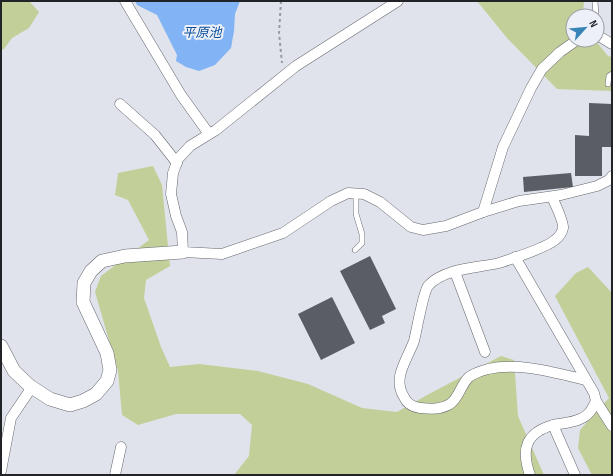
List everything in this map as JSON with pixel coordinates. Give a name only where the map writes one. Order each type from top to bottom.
[{"type":"street","points":[[126,1],[181,94],[209,134]]},
{"type":"street","points":[[184,252],[182,232],[176,216],[171,194],[173,174],[178,159],[190,146],[209,134],[296,66],[398,1]]},
{"type":"street","points":[[483,212],[503,147],[530,88],[542,69],[566,48]]},
{"type":"street","points":[[120,104],[155,136],[176,163]]},
{"type":"street","points":[[1,346],[14,372],[32,387],[50,399],[70,405],[83,401],[96,394],[107,381],[110,370],[107,353],[83,302],[84,283],[91,271],[102,261],[125,256],[184,252],[222,254],[283,233],[331,201],[348,193],[364,194],[380,202],[389,211],[411,227],[423,230],[446,226],[483,212],[519,201],[552,197],[597,186],[609,180],[612,176]]},
{"type":"street","points":[[552,197],[563,226],[561,235],[555,241],[546,246],[499,263],[455,272],[436,278],[427,287],[414,341],[401,371],[399,381],[400,391],[407,402],[416,408],[436,410],[450,404],[457,396],[468,378],[476,372],[490,369],[518,367],[586,380]]},
{"type":"street","points":[[515,257],[594,393],[596,401],[612,426]]},
{"type":"street","points":[[455,272],[485,352]]},
{"type":"street","points":[[1,471],[11,418],[32,387]]},
{"type":"street","points":[[530,475],[527,466],[526,444],[532,436],[541,429],[581,419],[591,412],[596,401]]},
{"type":"street","points":[[553,425],[575,475]]},
{"type":"street","points":[[115,475],[121,447]]},
{"type":"lane","points":[[608,84],[609,76],[612,74]]},
{"type":"lane","points":[[355,250],[362,243],[362,234],[356,214],[356,194]]},
{"type":"path","points":[[281,1],[278,33],[280,52],[286,75]]},
{"type":"green space","points":[[1,1],[29,1],[39,12],[29,28],[12,38],[4,49],[1,50]]},
{"type":"green space","points":[[477,1],[584,1],[584,8],[565,8],[565,48],[602,48],[608,56],[612,57],[612,91],[557,89],[507,38]]},
{"type":"green space","points":[[153,166],[162,185],[170,266],[146,280],[144,298],[161,347],[170,367],[199,364],[258,371],[308,384],[362,408],[397,412],[501,356],[514,360],[518,416],[544,475],[234,475],[249,456],[252,425],[240,414],[176,414],[138,425],[122,415],[118,371],[95,292],[101,276],[149,240],[128,200],[115,195],[118,173]]},
{"type":"green space","points":[[588,267],[612,293],[612,475],[592,475],[578,448],[580,430],[609,398],[555,296],[576,273]]},
{"type":"water","name":"平原池","points":[[135,1],[240,1],[235,14],[231,48],[215,65],[199,71],[186,67],[176,61],[177,55],[157,15],[137,5]]},
{"type":"building","points":[[589,103],[612,104],[612,147],[602,147],[602,176],[575,176],[575,135],[589,136]]},
{"type":"building","points":[[571,173],[573,187],[524,192],[523,177]]},
{"type":"building","points":[[370,256],[396,309],[382,316],[385,323],[370,330],[340,271]]},
{"type":"building","points":[[332,297],[355,343],[321,360],[298,314]]}]
